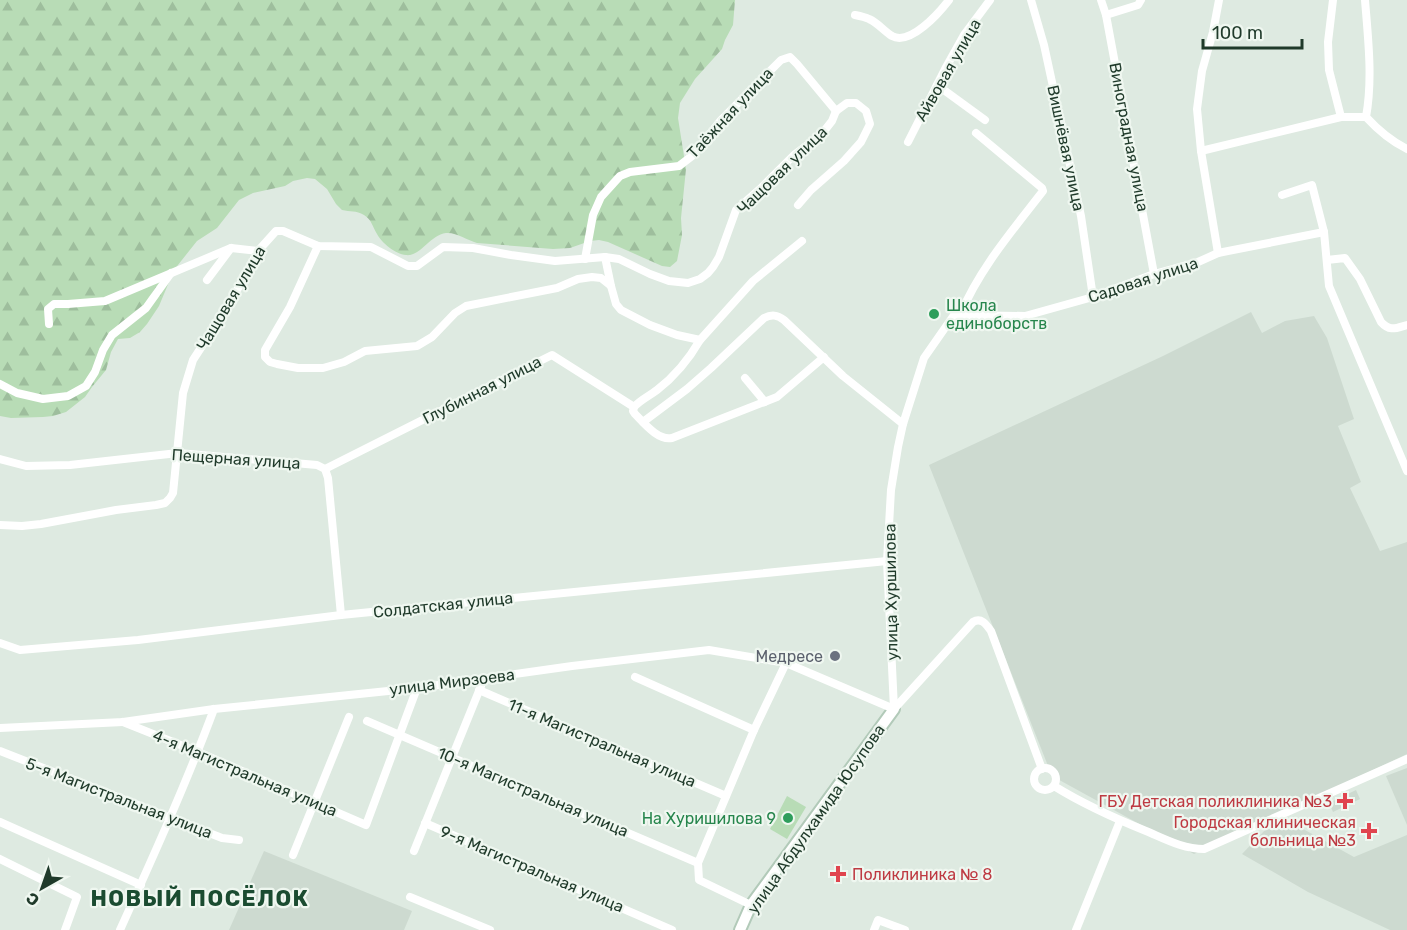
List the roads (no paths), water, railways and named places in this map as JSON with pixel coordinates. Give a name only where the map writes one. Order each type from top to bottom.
[{"type":"street","points":[[855,15],[870,20],[895,37],[906,38],[939,12],[948,0]]},
{"type":"street","name":"Айвовая улица","points":[[908,142],[964,35],[990,0]]},
{"type":"street","name":"Вишнёвая улица","points":[[1031,0],[1044,45],[1081,216],[1093,297]]},
{"type":"street","name":"Виноградная улица","points":[[1101,0],[1106,15],[1154,274]]},
{"type":"street","points":[[1106,15],[1138,5],[1141,0]]},
{"type":"street","points":[[1218,253],[1201,151],[1197,109],[1202,70],[1219,0]]},
{"type":"street","points":[[1334,0],[1328,42],[1329,70],[1341,117]]},
{"type":"street","points":[[1365,0],[1369,90],[1366,117]]},
{"type":"street","name":"Таёжная улица","points":[[585,259],[594,215],[601,197],[620,176],[630,172],[679,166],[692,156],[721,120],[781,60],[789,57],[797,64],[836,111]]},
{"type":"street","points":[[937,85],[985,120]]},
{"type":"street","points":[[798,205],[861,142],[870,124],[866,111],[856,103],[847,103],[836,111]]},
{"type":"street","name":"Чащовая улица","points":[[0,525],[41,524],[165,503],[170,498],[173,493],[178,453],[183,393],[193,360],[230,303],[258,251],[276,231],[283,231],[318,246],[371,248],[408,266],[417,266],[443,247],[472,248],[555,261],[605,257],[620,259],[669,281],[688,283],[708,273],[719,257],[736,210],[794,155],[821,135],[832,121],[836,111]]},
{"type":"street","points":[[1201,151],[1341,117],[1366,117],[1380,131],[1407,149]]},
{"type":"street","points":[[960,315],[970,291],[995,253],[1043,191],[976,133]]},
{"type":"street","points":[[1282,195],[1312,185],[1324,232],[1329,286],[1407,471]]},
{"type":"street","name":"Садовая улица","points":[[960,315],[1025,316],[1093,297],[1154,274],[1198,262],[1218,253],[1324,232]]},
{"type":"street","points":[[802,241],[753,281],[700,340],[672,376],[634,407],[633,411],[666,439],[777,397],[824,357]]},
{"type":"street","points":[[318,246],[290,307],[265,350],[265,357],[270,362],[298,368],[323,368],[344,362],[365,351],[417,346],[432,337],[455,313],[466,306],[557,288],[578,279],[592,277],[601,278],[611,286]]},
{"type":"street","points":[[49,324],[48,309],[54,304],[105,301],[231,248],[258,251]]},
{"type":"street","points":[[207,280],[231,248]]},
{"type":"street","points":[[605,257],[616,304],[621,309],[676,335],[700,340]]},
{"type":"street","points":[[1327,260],[1345,258],[1360,279],[1381,322],[1386,327],[1393,329],[1407,325]]},
{"type":"street","points":[[0,384],[17,393],[42,399],[68,396],[86,386],[112,335],[146,308],[171,273]]},
{"type":"street","points":[[644,422],[687,389],[770,315],[784,320],[843,376],[903,424]]},
{"type":"street","name":"улица Хуршилова","points":[[894,709],[887,561],[891,490],[898,447],[924,358],[954,315],[960,315]]},
{"type":"street","name":"Глубинная улица","points":[[325,469],[552,355],[634,407]]},
{"type":"street","points":[[745,378],[765,402]]},
{"type":"street","name":"Пещерная улица","points":[[0,459],[26,466],[70,465],[178,453],[317,465],[325,469]]},
{"type":"street","points":[[325,469],[328,478],[341,615]]},
{"type":"street","name":"Солдатская улица","points":[[0,644],[20,650],[138,640],[341,615],[887,561]]},
{"type":"street","points":[[894,709],[973,622],[981,620],[991,632],[1042,770]]},
{"type":"street","name":"улица Мирзоева","points":[[0,728],[123,722],[214,709],[417,688],[572,666],[709,650],[786,663],[894,709]]},
{"type":"street","points":[[751,905],[699,880],[698,863],[754,730],[786,663]]},
{"type":"street","points":[[635,677],[754,730]]},
{"type":"street","points":[[414,851],[484,679]]},
{"type":"street","points":[[399,735],[417,688]]},
{"type":"street","name":"11-я Магистральная улица","points":[[479,690],[726,796]]},
{"type":"street","points":[[120,930],[170,818],[214,709]]},
{"type":"street","name":"улица Абдулхамида Юсупова","points":[[742,929],[751,905],[894,709]]},
{"type":"street","points":[[293,855],[350,717]]},
{"type":"street","name":"10-я Магистральная улица","points":[[367,721],[698,863]]},
{"type":"street","name":"4-я Магистральная улица","points":[[123,722],[366,825],[399,735]]},
{"type":"street","name":"5-я Магистральная улица","points":[[0,751],[222,838],[239,840]]},
{"type":"street","points":[[1054,786],[1120,820],[1177,844],[1191,849],[1204,849],[1407,759]]},
{"type":"street","points":[[1050,770],[1055,775],[1054,786],[1051,789],[1042,790],[1036,785],[1037,773],[1050,770]]},
{"type":"street","points":[[1076,930],[1120,820]]},
{"type":"street","points":[[0,822],[141,885]]},
{"type":"street","name":"9-я Магистральная улица","points":[[425,823],[672,930]]},
{"type":"street","points":[[0,859],[77,897],[64,930]]},
{"type":"street","points":[[410,897],[490,930]]},
{"type":"street","points":[[874,930],[878,920],[905,930]]},
{"type":"place","name":"Школа единоборств","points":[[934,314]]},
{"type":"place","name":"Медресе","points":[[835,656]]},
{"type":"place","name":"ГБУ Детская поликлиника №3","points":[[1345,801]]},
{"type":"place","name":"На Хуришилова 9","points":[[788,818]]},
{"type":"place","name":"Городская клиническая больница №3","points":[[1369,831]]},
{"type":"place","name":"Поликлиника № 8","points":[[838,874]]},
{"type":"district","name":"НОВЫЙ ПОСЁЛОК","points":[[200,898]]}]
